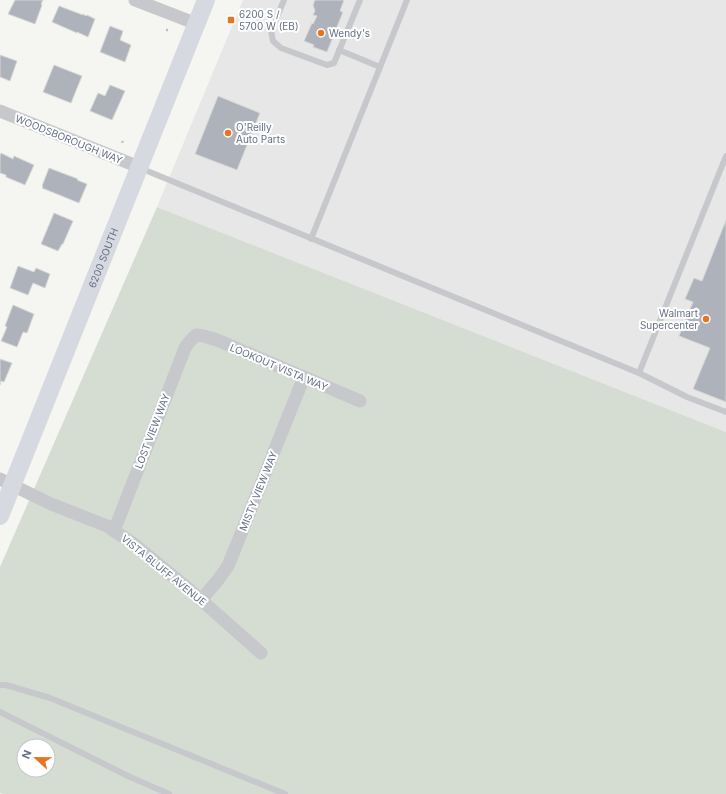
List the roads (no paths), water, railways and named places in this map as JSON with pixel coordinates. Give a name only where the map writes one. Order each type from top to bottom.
[{"type":"main road","name":"6200 SOUTH","points":[[0,516],[6,482],[139,167],[206,0]]},
{"type":"street","points":[[135,0],[197,24]]},
{"type":"street","name":"WOODSBOROUGH WAY","points":[[0,111],[139,167]]},
{"type":"street","name":"LOOKOUT VISTA WAY","points":[[196,335],[217,340],[360,401]]},
{"type":"street","name":"LOST VIEW WAY","points":[[114,531],[185,348],[196,335]]},
{"type":"street","name":"MISTY VIEW WAY","points":[[201,600],[228,566],[304,377]]},
{"type":"street","name":"VISTA BLUFF AVENUE","points":[[6,482],[51,504],[107,526],[134,544],[261,653]]},
{"type":"lane","points":[[284,0],[271,31],[273,41],[281,48],[327,65],[334,63],[360,0]]},
{"type":"lane","points":[[311,239],[407,0]]},
{"type":"lane","points":[[339,50],[380,67]]},
{"type":"lane","points":[[639,373],[726,156]]},
{"type":"lane","points":[[139,167],[639,373],[687,397],[726,412]]},
{"type":"lane","points":[[0,685],[6,685],[50,698],[285,794]]},
{"type":"lane","points":[[0,712],[128,776],[170,794]]},
{"type":"place","name":"6200 S / 5700 W (EB)","points":[[231,20]]},
{"type":"place","name":"Wendy's","points":[[321,33]]},
{"type":"place","name":"O'Reilly Auto Parts","points":[[228,133]]},
{"type":"place","name":"Walmart Supercenter","points":[[706,319]]}]
